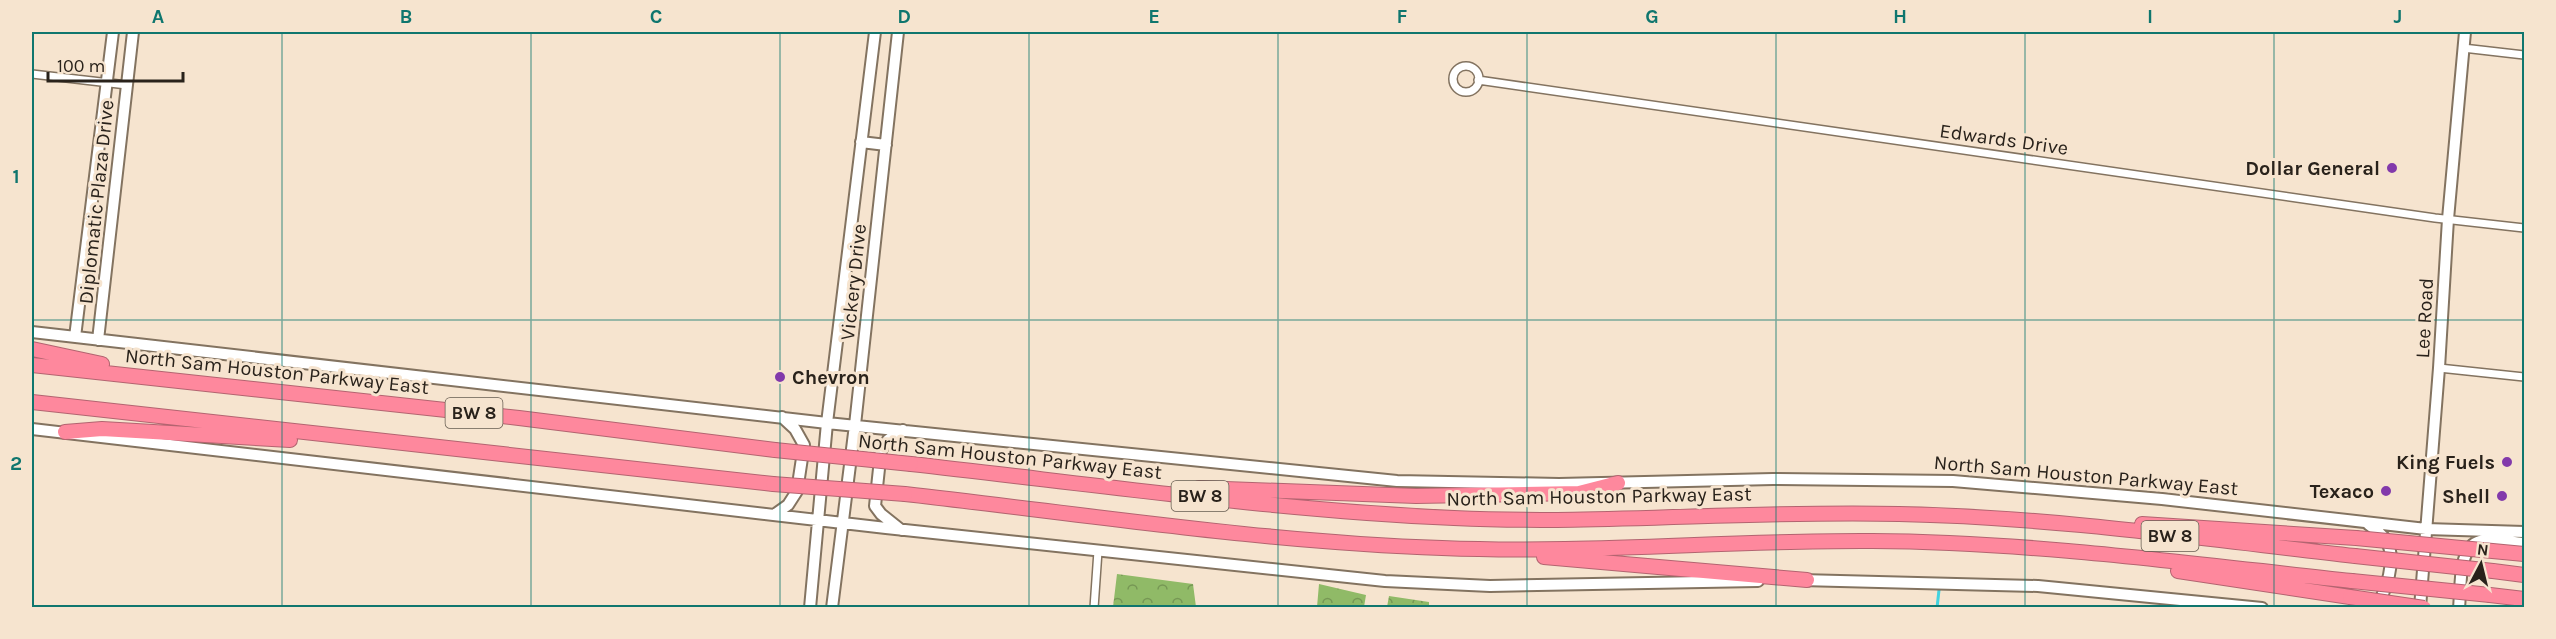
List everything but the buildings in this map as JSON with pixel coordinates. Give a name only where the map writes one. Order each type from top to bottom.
[{"type":"highway","points":[[32,349],[172,379]]},
{"type":"highway","name":"North Sam Houston Parkway East","points":[[32,364],[531,419],[775,450],[1333,510],[1481,519],[1574,520],[1817,513],[1984,517],[2524,575]]},
{"type":"highway","name":"BW 8","points":[[32,402],[541,460],[773,484],[905,494],[1272,535],[1443,548],[1598,549],[1871,541],[2043,550],[2524,599]]},
{"type":"highway","points":[[64,432],[102,429],[295,440],[541,460]]},
{"type":"highway","points":[[1098,485],[1416,496],[1579,493],[1618,483]]},
{"type":"highway","points":[[1984,517],[2178,526],[2356,538],[2524,554]]},
{"type":"highway","points":[[1443,548],[1807,580]]},
{"type":"highway","points":[[2043,550],[2422,608]]},
{"type":"main road","name":"Diplomatic Plaza Drive","points":[[75,337],[113,32]]},
{"type":"main road","name":"Diplomatic Plaza Drive","points":[[98,340],[133,32]]},
{"type":"main road","name":"Vickery Drive","points":[[810,608],[827,423],[875,32]]},
{"type":"main road","name":"Vickery Drive","points":[[832,608],[855,425],[898,32]]},
{"type":"main road","name":"Lee Road","points":[[2422,608],[2448,219],[2465,32]]},
{"type":"main road","points":[[861,142],[886,145]]},
{"type":"main road","name":"North Sam Houston Parkway East","points":[[32,332],[827,423],[1397,481],[1559,484],[1773,479],[1953,481],[2162,499],[2426,529],[2524,532]]},
{"type":"main road","points":[[774,515],[788,505],[797,491],[804,446],[795,429],[782,417]]},
{"type":"main road","points":[[32,429],[902,530],[1316,575],[1490,586],[1807,580],[2038,586],[2262,608]]},
{"type":"main road","points":[[902,530],[881,514],[875,506],[881,450],[888,440],[904,430]]},
{"type":"main road","points":[[2366,523],[2379,531],[2388,542],[2390,558],[2386,585],[2374,608]]},
{"type":"main road","points":[[2459,608],[2465,559],[2470,547],[2479,541],[2524,543]]},
{"type":"street","points":[[2463,48],[2524,55]]},
{"type":"street","points":[[32,74],[127,85]]},
{"type":"street","name":"Edwards Drive","points":[[1478,80],[2524,228]]},
{"type":"street","points":[[2439,369],[2524,377]]},
{"type":"street","points":[[1094,608],[1098,551]]},
{"type":"green space","points":[[1117,574],[1193,584],[1196,607],[1113,607]]},
{"type":"green space","points":[[1319,584],[1366,595],[1364,607],[1317,607]]},
{"type":"green space","points":[[1389,596],[1429,602],[1429,607],[1387,607]]},
{"type":"waterway","points":[[1937,608],[1939,590]]},
{"type":"place","name":"Dollar General","points":[[2392,168]]},
{"type":"place","name":"Chevron","points":[[780,377]]},
{"type":"place","name":"King Fuels","points":[[2507,462]]},
{"type":"place","name":"Texaco","points":[[2386,491]]},
{"type":"place","name":"Shell","points":[[2502,496]]}]
